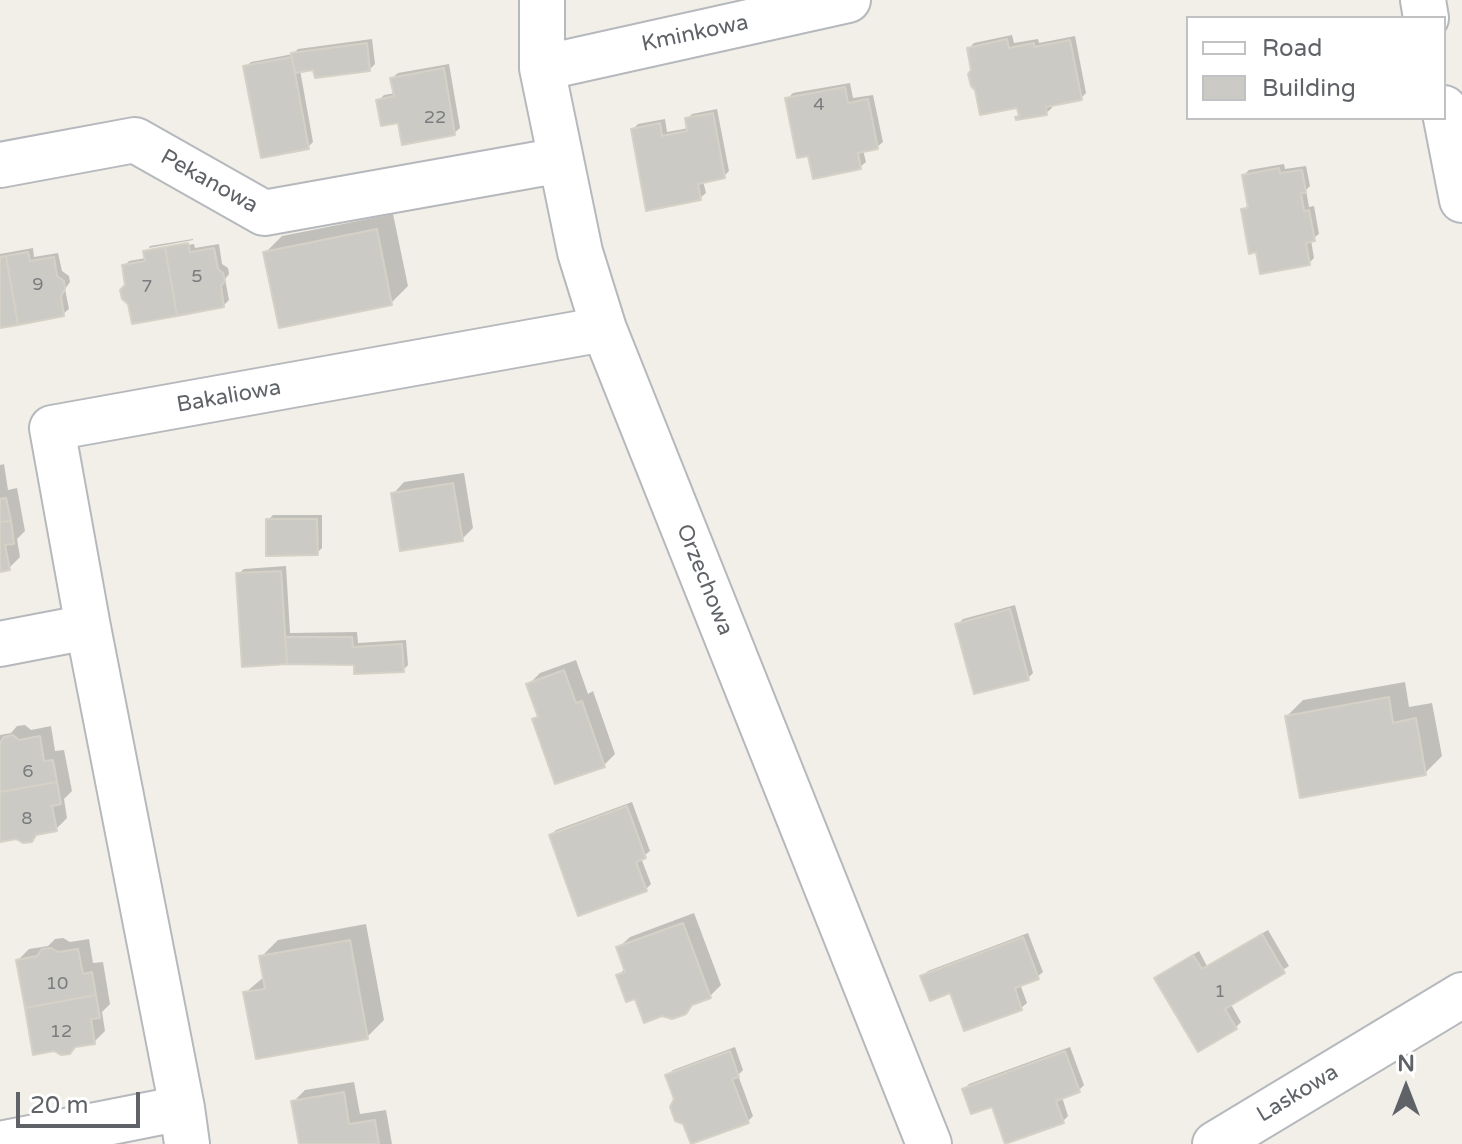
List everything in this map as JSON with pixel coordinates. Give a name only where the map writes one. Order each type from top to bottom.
[{"type":"street","name":"Orzechowa","points":[[542,0],[542,68],[580,252],[604,329],[929,1144]]},
{"type":"street","name":"Kminkowa","points":[[542,68],[848,0]]},
{"type":"street","points":[[1446,118],[1462,200]]},
{"type":"street","name":"Pekanowa","points":[[0,165],[135,140],[264,213],[561,160]]},
{"type":"street","name":"Bakaliowa","points":[[184,1126],[52,428],[604,329]]},
{"type":"street","points":[[0,644],[88,627]]},
{"type":"street","name":"Laskowa","points":[[1215,1144],[1462,995]]},
{"type":"street","points":[[0,1144],[184,1126]]},
{"type":"building","points":[[1007,39],[1009,48],[1070,40],[1082,100],[1046,107],[1047,115],[1016,120],[1015,117],[1019,116],[1017,108],[980,115],[968,74],[971,70],[967,48]]},
{"type":"building","points":[[367,43],[370,71],[315,78],[313,70],[295,73],[291,53]]},
{"type":"building","points":[[292,57],[309,149],[261,158],[243,66]]},
{"type":"building","points":[[444,68],[455,135],[402,145],[398,123],[381,126],[376,100],[394,96],[390,78]]},
{"type":"building","points":[[845,87],[848,103],[868,99],[878,149],[858,153],[861,169],[813,179],[808,156],[797,158],[785,98]]},
{"type":"building","points":[[713,113],[725,178],[698,184],[701,200],[646,211],[631,129],[660,123],[662,136],[687,131],[685,118]]},
{"type":"building","points":[[1279,168],[1280,173],[1302,170],[1306,193],[1301,193],[1304,211],[1309,210],[1315,241],[1306,243],[1310,265],[1260,274],[1256,252],[1249,254],[1241,209],[1248,208],[1242,175]]},
{"type":"building","points":[[377,229],[392,305],[279,328],[263,252]]},
{"type":"building","points":[[188,243],[190,252],[214,248],[218,269],[225,281],[221,286],[224,307],[177,316],[165,247]]},
{"type":"building","points":[[165,247],[177,316],[132,324],[128,304],[122,299],[120,290],[125,285],[122,265],[145,261],[143,251]]},
{"type":"building","points":[[28,252],[30,261],[54,257],[57,276],[64,281],[65,289],[61,296],[64,316],[18,325],[6,256]]},
{"type":"building","points":[[6,256],[18,325],[0,328],[0,257]]},
{"type":"building","points":[[453,483],[463,541],[400,551],[391,493]]},
{"type":"building","points":[[6,498],[11,521],[0,522],[0,499]]},
{"type":"building","points":[[266,519],[317,519],[318,555],[266,556]]},
{"type":"building","points":[[11,521],[14,544],[5,545],[10,570],[0,572],[0,522]]},
{"type":"building","points":[[281,571],[287,664],[242,667],[236,573]]},
{"type":"building","points":[[1010,609],[1029,680],[974,694],[955,624]]},
{"type":"building","points":[[285,637],[352,637],[353,647],[402,644],[404,672],[354,674],[354,665],[287,664]]},
{"type":"building","points":[[564,670],[576,703],[582,701],[605,767],[555,784],[532,719],[538,717],[526,684]]},
{"type":"building","points":[[1389,697],[1393,723],[1416,718],[1426,775],[1300,798],[1285,716]]},
{"type":"building","points":[[13,735],[19,740],[40,736],[44,761],[53,760],[57,782],[0,792],[0,743],[4,737]]},
{"type":"building","points":[[57,782],[61,804],[52,806],[57,831],[36,835],[32,842],[23,843],[16,839],[0,842],[0,792]]},
{"type":"building","points":[[627,806],[646,858],[636,862],[647,891],[578,916],[549,835]]},
{"type":"building","points":[[683,923],[711,998],[692,1005],[686,1014],[672,1019],[662,1016],[644,1023],[635,999],[626,1002],[616,975],[625,972],[616,947]]},
{"type":"building","points":[[1262,934],[1285,973],[1225,1009],[1237,1029],[1198,1052],[1154,978],[1193,955],[1202,969]]},
{"type":"building","points":[[1023,937],[1039,979],[1015,988],[1022,1010],[964,1031],[950,993],[930,1001],[920,976]]},
{"type":"building","points":[[350,940],[368,1039],[256,1059],[243,992],[265,989],[259,956]]},
{"type":"building","points":[[51,948],[58,952],[78,949],[83,974],[92,972],[96,995],[25,1008],[16,960],[37,956],[42,949]]},
{"type":"building","points":[[96,995],[100,1018],[91,1019],[95,1044],[75,1047],[70,1054],[61,1055],[54,1051],[33,1055],[25,1008]]},
{"type":"building","points":[[730,1051],[739,1077],[732,1079],[749,1123],[691,1144],[683,1124],[675,1121],[670,1107],[674,1099],[665,1075]]},
{"type":"building","points":[[1065,1051],[1080,1092],[1056,1101],[1064,1123],[1005,1144],[992,1107],[971,1114],[962,1089]]},
{"type":"building","points":[[344,1092],[349,1124],[375,1120],[379,1144],[299,1144],[291,1101]]}]
